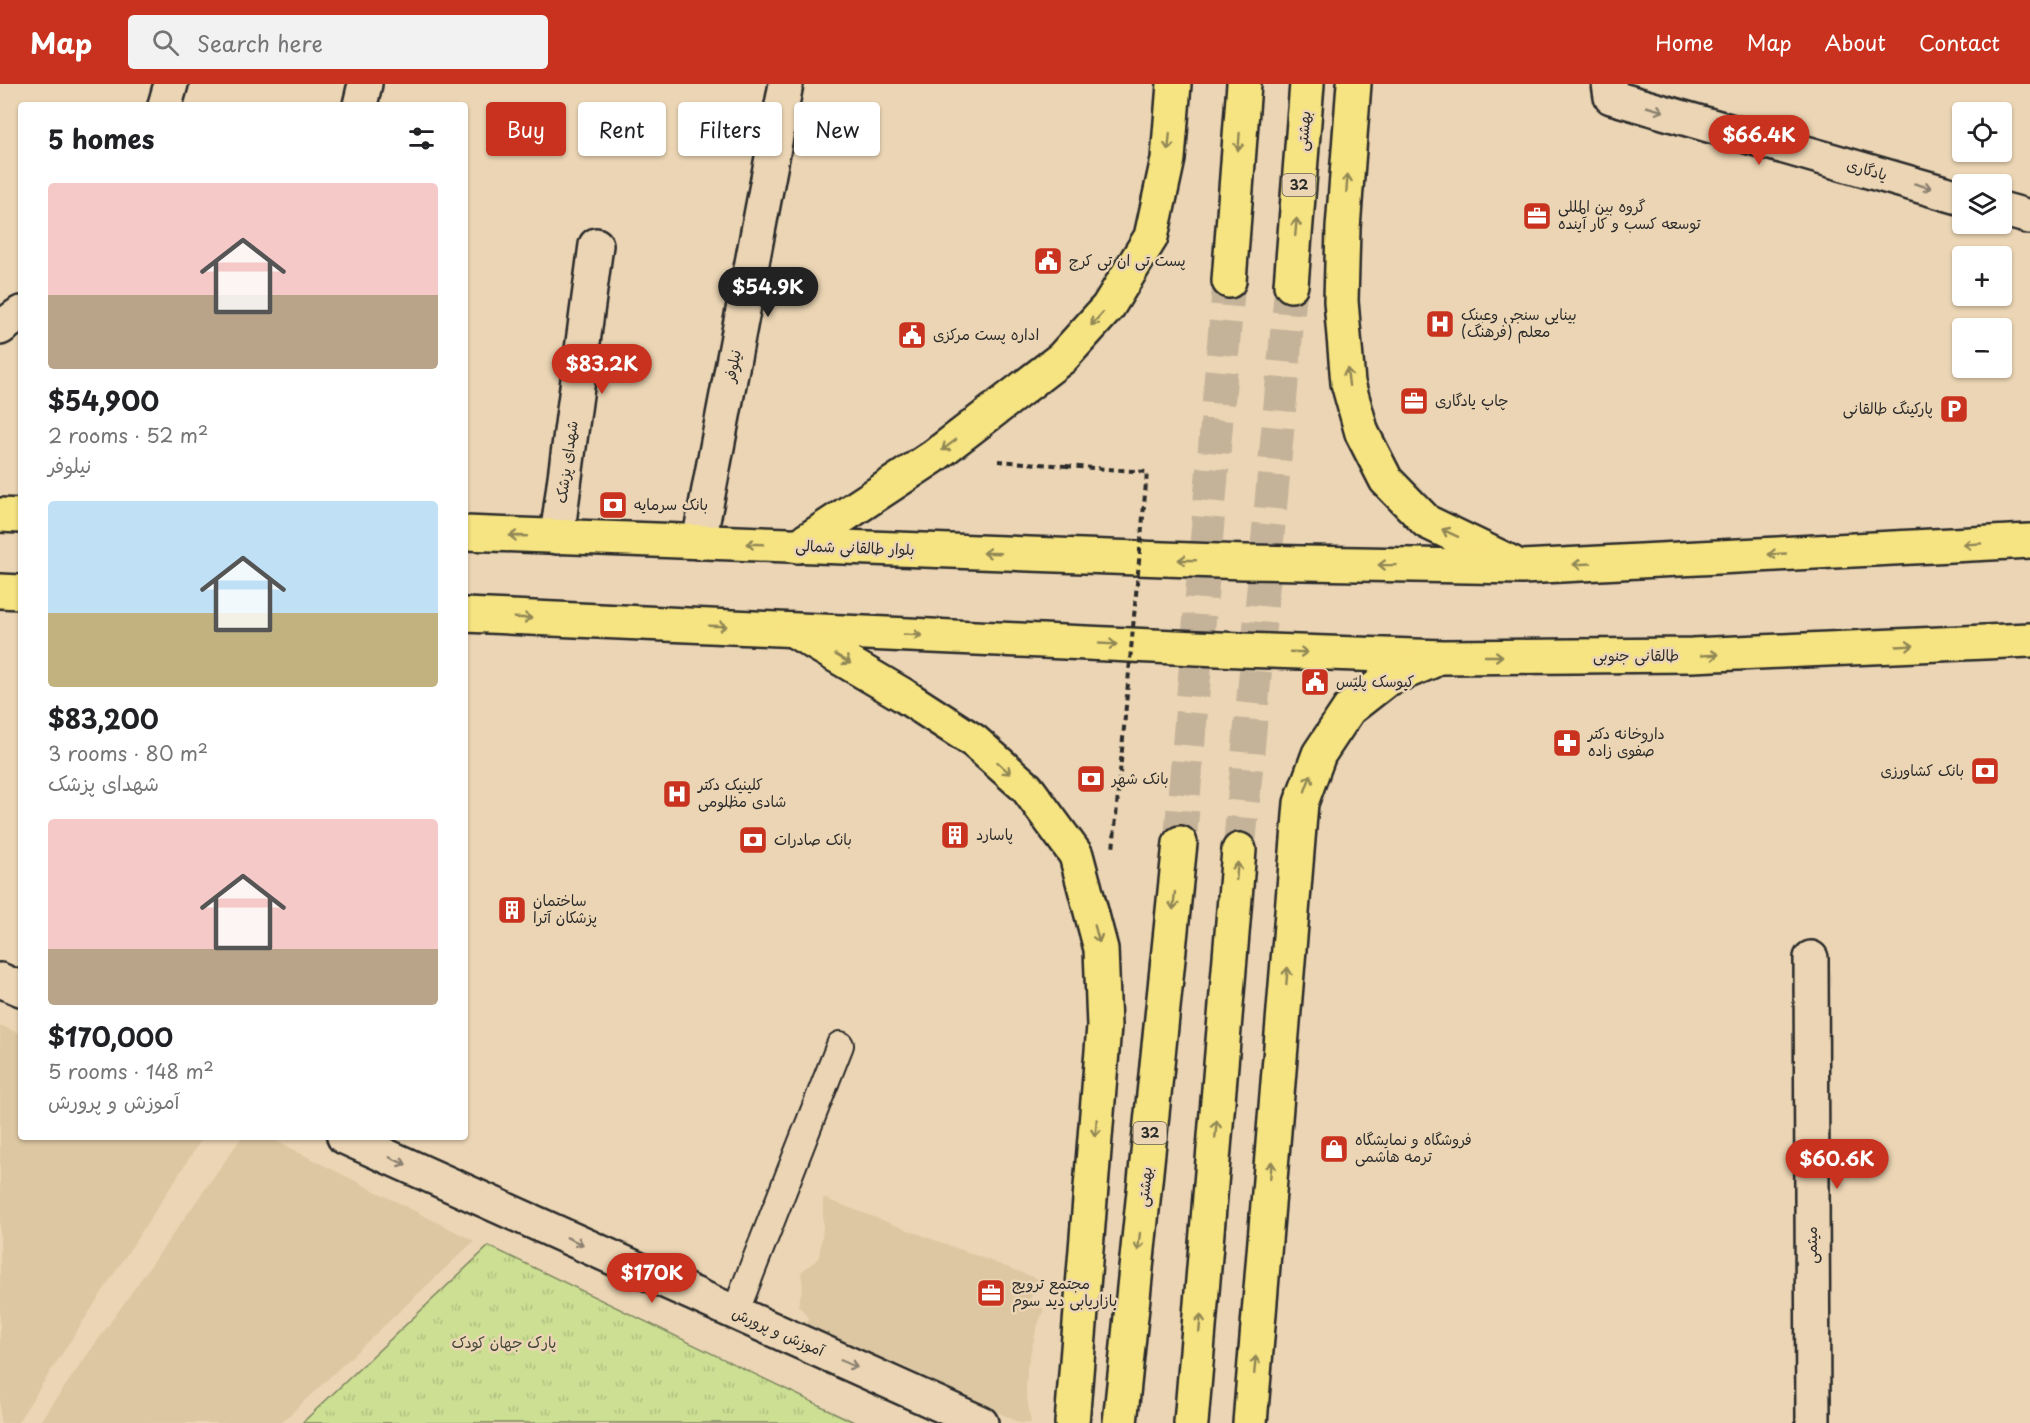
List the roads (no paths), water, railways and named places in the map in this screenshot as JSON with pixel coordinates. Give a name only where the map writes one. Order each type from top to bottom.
[{"type":"main road","points":[[798,546],[933,457],[1034,380],[1062,358],[1108,307],[1151,237],[1168,159],[1174,84]]},
{"type":"main road","points":[[1229,281],[1244,84]]},
{"type":"main road","name":"بهشتى","points":[[1291,285],[1307,84]]},
{"type":"main road","points":[[1354,84],[1343,228],[1341,301],[1348,383],[1362,433],[1386,480],[1427,522],[1522,567],[2030,541]]},
{"type":"main road","points":[[0,515],[18,516]]},
{"type":"main road","name":"بلوار طالقانی شمالی","points":[[468,533],[1245,562],[1522,567]]},
{"type":"main road","points":[[0,591],[18,592]]},
{"type":"main road","points":[[468,615],[792,630],[903,695],[974,741],[1028,788],[1076,855],[1101,949],[1104,1026],[1072,1423]]},
{"type":"main road","name":"طالقانی جنوبی","points":[[792,630],[1443,657],[1692,656],[2030,640]]},
{"type":"main road","points":[[1250,1423],[1301,803],[1319,754],[1349,709],[1386,680],[1443,657]]},
{"type":"main road","name":"بهشتى","points":[[1120,1423],[1180,843]]},
{"type":"main road","points":[[1191,1423],[1239,850]]},
{"type":"street","points":[[166,102],[171,84]]},
{"type":"street","points":[[361,102],[365,84]]},
{"type":"street","name":"نیلوفر","points":[[699,542],[786,84]]},
{"type":"street","name":"یادگاری","points":[[1610,84],[1611,97],[1952,195]]},
{"type":"street","points":[[2012,212],[2030,217]]},
{"type":"street","name":"شهدای پزشک","points":[[557,537],[596,245]]},
{"type":"street","points":[[0,328],[18,315]]},
{"type":"street","name":"میثمی","points":[[1810,958],[1813,1423]]},
{"type":"street","points":[[0,980],[18,988]]},
{"type":"street","name":"آموزش و پرورش","points":[[351,1140],[981,1423]]},
{"type":"lane","points":[[735,1313],[840,1045]]},
{"type":"tunnel","points":[[1180,843],[1229,281]]},
{"type":"tunnel","points":[[1239,850],[1291,285]]},
{"type":"place","name":"گروه بین المللی توسعه کسب و کار آینده","points":[[1537,216]]},
{"type":"place","name":"پست تی ان تی کرج","points":[[1048,261]]},
{"type":"place","name":"بینایی سنجی وعینک معلم (فرهنگ)","points":[[1440,324]]},
{"type":"place","name":"اداره پست مرکزی","points":[[912,335]]},
{"type":"place","name":"چاپ یادگاری","points":[[1414,401]]},
{"type":"place","name":"پارکینگ طالقانی","points":[[1954,409]]},
{"type":"place","name":"بانک سرمایه","points":[[613,505]]},
{"type":"place","name":"کیوسک پلیس","points":[[1315,682]]},
{"type":"place","name":"داروخانه دکتر صفوی زاده","points":[[1567,743]]},
{"type":"place","name":"بانک کشاورزی","points":[[1985,771]]},
{"type":"place","name":"بانک شهر","points":[[1091,779]]},
{"type":"place","name":"کلینیک دکتر شادی مظلومی","points":[[677,794]]},
{"type":"place","name":"پاسارد","points":[[955,835]]},
{"type":"place","name":"بانک صادرات","points":[[753,840]]},
{"type":"place","name":"ساختمان پزشکان آترا","points":[[512,910]]},
{"type":"place","name":"فروشگاه و نمايشگاه ترمه هاشمى","points":[[1334,1149]]},
{"type":"place","name":"مجتمع ترویج بازاریابی دید سوم","points":[[991,1293]]},
{"type":"park label","name":"پارک جهان کودک","points":[[504,1343]]}]
